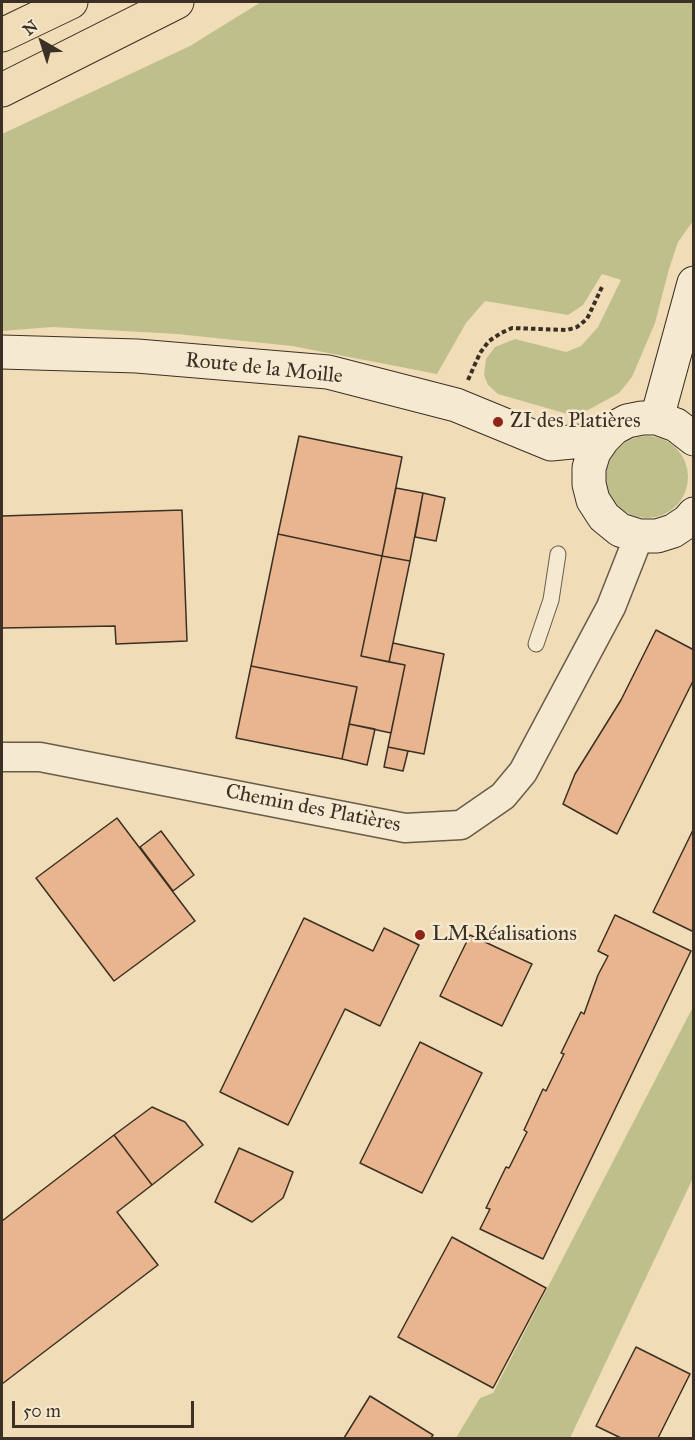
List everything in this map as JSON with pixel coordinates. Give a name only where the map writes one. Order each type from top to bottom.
[{"type":"highway","points":[[2,36],[71,2]]},
{"type":"highway","points":[[2,90],[177,2]]},
{"type":"street","points":[[657,418],[693,283]]},
{"type":"street","name":"Route de la Moille","points":[[2,352],[137,356],[328,372],[456,405],[551,444],[577,475],[604,517],[620,530],[639,536]]},
{"type":"street","points":[[593,500],[589,484],[589,468],[594,452],[603,439],[627,421],[657,418],[676,425],[693,439]]},
{"type":"street","name":"Route de la Moille","points":[[551,444],[603,439]]},
{"type":"street","points":[[639,536],[657,536],[673,531],[688,521],[693,514]]},
{"type":"street","name":"Chemin des Platières","points":[[2,757],[40,757],[405,828],[461,825],[503,796],[523,772],[611,607],[639,536]]},
{"type":"lane","points":[[536,644],[551,600],[558,554]]},
{"type":"path","points":[[456,405],[480,353],[489,341],[512,328],[567,330],[577,327],[587,320],[602,287]]},
{"type":"green space","points":[[261,2],[693,2],[693,221],[678,242],[655,323],[632,377],[619,393],[588,410],[571,415],[498,394],[488,385],[484,375],[486,359],[495,347],[515,339],[566,352],[581,346],[598,327],[621,280],[602,274],[583,305],[568,315],[485,301],[466,323],[437,374],[292,346],[177,334],[53,327],[2,331],[2,134],[190,46]]},
{"type":"green space","points":[[639,436],[655,436],[670,443],[681,454],[688,469],[685,493],[676,506],[655,518],[639,518],[624,511],[613,500],[606,485],[606,469],[613,454],[624,443]]},
{"type":"green space","points":[[693,1007],[693,1178],[570,1438],[456,1438],[480,1398],[493,1393]]},
{"type":"building","points":[[299,436],[402,457],[382,556],[278,534]]},
{"type":"building","points":[[396,488],[423,493],[410,561],[382,556]]},
{"type":"building","points":[[423,493],[445,498],[436,541],[415,537]]},
{"type":"building","points":[[182,510],[187,641],[116,644],[115,626],[2,628],[2,516]]},
{"type":"building","points":[[278,534],[382,556],[361,656],[405,665],[391,733],[349,724],[357,687],[251,666]]},
{"type":"building","points":[[382,556],[410,561],[389,662],[361,656]]},
{"type":"building","points":[[656,630],[694,650],[694,679],[617,834],[563,804],[575,774],[621,700]]},
{"type":"building","points":[[393,643],[444,654],[424,754],[388,747],[405,665],[389,662]]},
{"type":"building","points":[[251,666],[357,687],[342,759],[236,738]]},
{"type":"building","points":[[349,724],[375,729],[367,765],[342,759]]},
{"type":"building","points":[[388,747],[408,751],[403,771],[384,767]]},
{"type":"building","points":[[117,818],[195,921],[114,981],[36,878]]},
{"type":"building","points":[[694,828],[694,932],[653,912]]},
{"type":"building","points":[[161,831],[194,875],[173,891],[140,847]]},
{"type":"building","points":[[615,915],[691,951],[543,1259],[480,1229],[490,1209],[486,1208],[506,1167],[509,1168],[527,1132],[524,1130],[543,1089],[546,1091],[581,1012],[584,1014],[598,975],[608,956],[598,951]]},
{"type":"building","points":[[304,918],[373,951],[384,928],[419,945],[380,1026],[345,1009],[288,1125],[220,1092]]},
{"type":"building","points":[[470,935],[532,964],[502,1026],[440,996]]},
{"type":"building","points":[[420,1042],[482,1073],[422,1193],[360,1163]]},
{"type":"building","points":[[152,1107],[185,1122],[203,1145],[152,1185],[114,1135]]},
{"type":"building","points":[[114,1135],[152,1185],[117,1212],[158,1265],[2,1384],[2,1221]]},
{"type":"building","points":[[239,1148],[293,1172],[283,1198],[252,1222],[215,1202]]},
{"type":"building","points":[[452,1237],[546,1288],[493,1388],[398,1337]]},
{"type":"building","points":[[636,1347],[690,1374],[658,1438],[621,1438],[596,1426]]},
{"type":"building","points":[[370,1396],[433,1435],[431,1438],[344,1438]]},
{"type":"place","name":"ZI des Platières","points":[[498,422]]},
{"type":"place","name":"LM Réalisations","points":[[420,935]]}]
